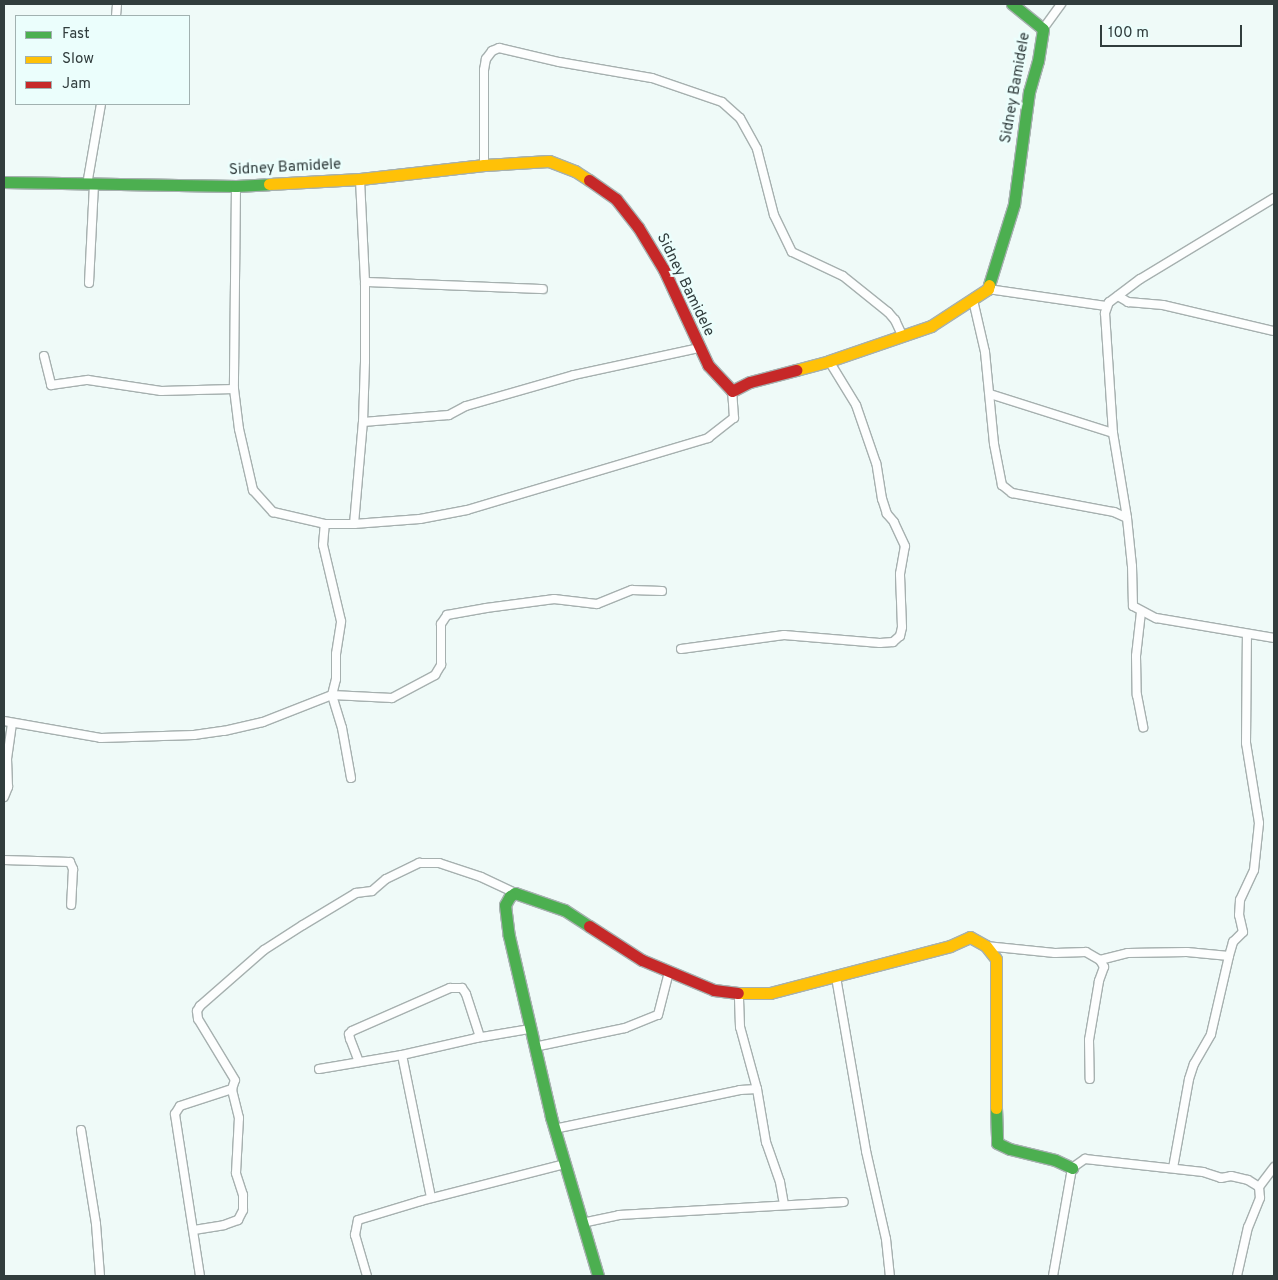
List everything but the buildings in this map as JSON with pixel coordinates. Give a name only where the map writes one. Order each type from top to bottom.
[{"type":"street","name":"Sidney Bamidele","points":[[988,289],[1014,204],[1029,92],[1038,61],[1043,29],[1012,4]]},
{"type":"street","points":[[1043,29],[1061,4]]},
{"type":"street","points":[[484,166],[484,70],[486,59],[492,51],[500,48],[559,62],[652,78],[714,99],[733,110],[757,149],[774,215],[792,252],[843,276],[888,312],[895,320],[902,337]]},
{"type":"street","points":[[89,283],[91,185],[101,105]]},
{"type":"street","name":"Sidney Bamidele","points":[[4,182],[236,186],[360,179],[549,161],[575,171],[616,199],[647,239],[708,365],[732,391]]},
{"type":"street","points":[[354,524],[363,422],[365,282],[360,179]]},
{"type":"street","points":[[236,186],[234,389],[239,428],[253,490],[273,512],[325,524],[354,524],[420,519],[467,510],[694,443],[715,433],[734,418],[732,391],[750,382],[829,361],[932,326],[988,289],[1106,306],[1140,279],[1274,198]]},
{"type":"street","points":[[365,282],[543,289]]},
{"type":"street","points":[[1118,296],[1128,302],[1164,305],[1274,331]]},
{"type":"street","points":[[973,300],[985,352],[998,473],[1002,485],[1008,491],[1114,512],[1127,518]]},
{"type":"street","points":[[1106,306],[1107,365],[1113,434],[1127,518],[1132,566],[1133,606],[1141,612],[1156,618],[1224,628],[1274,638]]},
{"type":"street","points":[[363,422],[449,415],[466,406],[574,375],[699,348]]},
{"type":"street","points":[[44,356],[51,384],[88,380],[161,391],[234,389]]},
{"type":"street","points":[[681,649],[784,635],[880,643],[892,642],[900,636],[902,627],[900,574],[905,546],[882,499],[876,463],[856,405],[829,361]]},
{"type":"street","points":[[990,394],[1113,434]]},
{"type":"street","points":[[1114,512],[1125,504]]},
{"type":"street","points":[[325,524],[323,545],[341,621],[336,654],[336,679],[332,695],[342,728],[351,778]]},
{"type":"street","points":[[4,721],[101,738],[194,735],[224,731],[263,722],[332,695],[392,698],[435,675],[441,665],[441,624],[447,616],[545,600],[566,600],[597,604],[632,590],[662,591]]},
{"type":"street","points":[[1141,612],[1136,656],[1137,695],[1143,727]]},
{"type":"street","points":[[1174,1168],[1189,1079],[1194,1064],[1211,1034],[1233,942],[1243,932],[1240,900],[1254,870],[1259,823],[1246,743],[1247,634]]},
{"type":"street","points":[[4,797],[8,787],[7,759],[12,723]]},
{"type":"street","points":[[4,860],[70,862],[73,869],[71,905]]},
{"type":"street","points":[[194,1230],[224,1225],[238,1220],[243,1210],[243,1195],[236,1173],[240,1118],[232,1089],[235,1080],[198,1019],[197,1011],[200,1006],[264,950],[356,893],[372,891],[386,879],[419,863],[439,863],[481,877],[504,888],[511,897],[564,910],[642,960],[714,990],[738,993],[770,993],[950,946],[970,937],[986,946],[1055,954],[1086,952],[1100,960],[1104,967],[1089,1040],[1090,1079]]},
{"type":"street","points":[[511,897],[506,914],[509,936],[534,1047],[554,1128],[598,1276]]},
{"type":"street","points":[[986,946],[996,959],[996,1141],[1002,1147],[1050,1158],[1072,1168]]},
{"type":"street","points":[[1100,960],[1128,953],[1187,952],[1229,956]]},
{"type":"street","points":[[534,1047],[625,1028],[658,1015],[669,972]]},
{"type":"street","points":[[836,977],[866,1151],[886,1238],[890,1276]]},
{"type":"street","points":[[359,1062],[350,1039],[349,1034],[352,1031],[450,988],[462,988],[466,994],[480,1037]]},
{"type":"street","points":[[738,993],[740,1028],[757,1089],[766,1142],[780,1182],[784,1206]]},
{"type":"street","points":[[319,1069],[402,1055],[480,1037],[530,1028]]},
{"type":"street","points":[[402,1055],[431,1198]]},
{"type":"street","points":[[200,1276],[175,1114],[180,1106],[232,1089]]},
{"type":"street","points":[[554,1128],[740,1090],[757,1089]]},
{"type":"street","points":[[81,1130],[96,1224],[100,1276]]},
{"type":"street","points":[[1052,1276],[1072,1168],[1085,1159],[1203,1172],[1221,1178],[1231,1176],[1248,1180],[1259,1187]]},
{"type":"street","points":[[367,1276],[355,1235],[358,1220],[431,1198],[565,1164]]},
{"type":"street","points":[[1237,1276],[1248,1227],[1260,1198],[1259,1187],[1274,1167]]},
{"type":"street","points":[[582,1223],[619,1216],[844,1202]]},
{"type":"traffic: fast","points":[[989,285],[1014,204],[1029,92],[1038,61],[1043,29],[1012,4]]},
{"type":"traffic: fast","points":[[4,182],[236,186],[269,184]]},
{"type":"traffic: fast","points":[[589,926],[564,910],[515,893],[510,896],[505,905],[509,936],[551,1117],[598,1276]]},
{"type":"traffic: fast","points":[[996,1108],[997,1143],[1010,1149],[1055,1160],[1072,1168]]},
{"type":"traffic: slow","points":[[269,184],[360,179],[484,165],[549,161],[575,171],[589,180]]},
{"type":"traffic: slow","points":[[796,370],[829,361],[931,326],[988,289],[989,285]]},
{"type":"traffic: slow","points":[[738,993],[770,993],[950,946],[970,937],[986,946],[996,959],[996,1108]]},
{"type":"traffic: jam","points":[[589,180],[616,199],[638,227],[664,270],[708,365],[732,391],[750,382],[796,370]]},
{"type":"traffic: jam","points":[[589,926],[642,960],[714,990],[738,993]]}]
